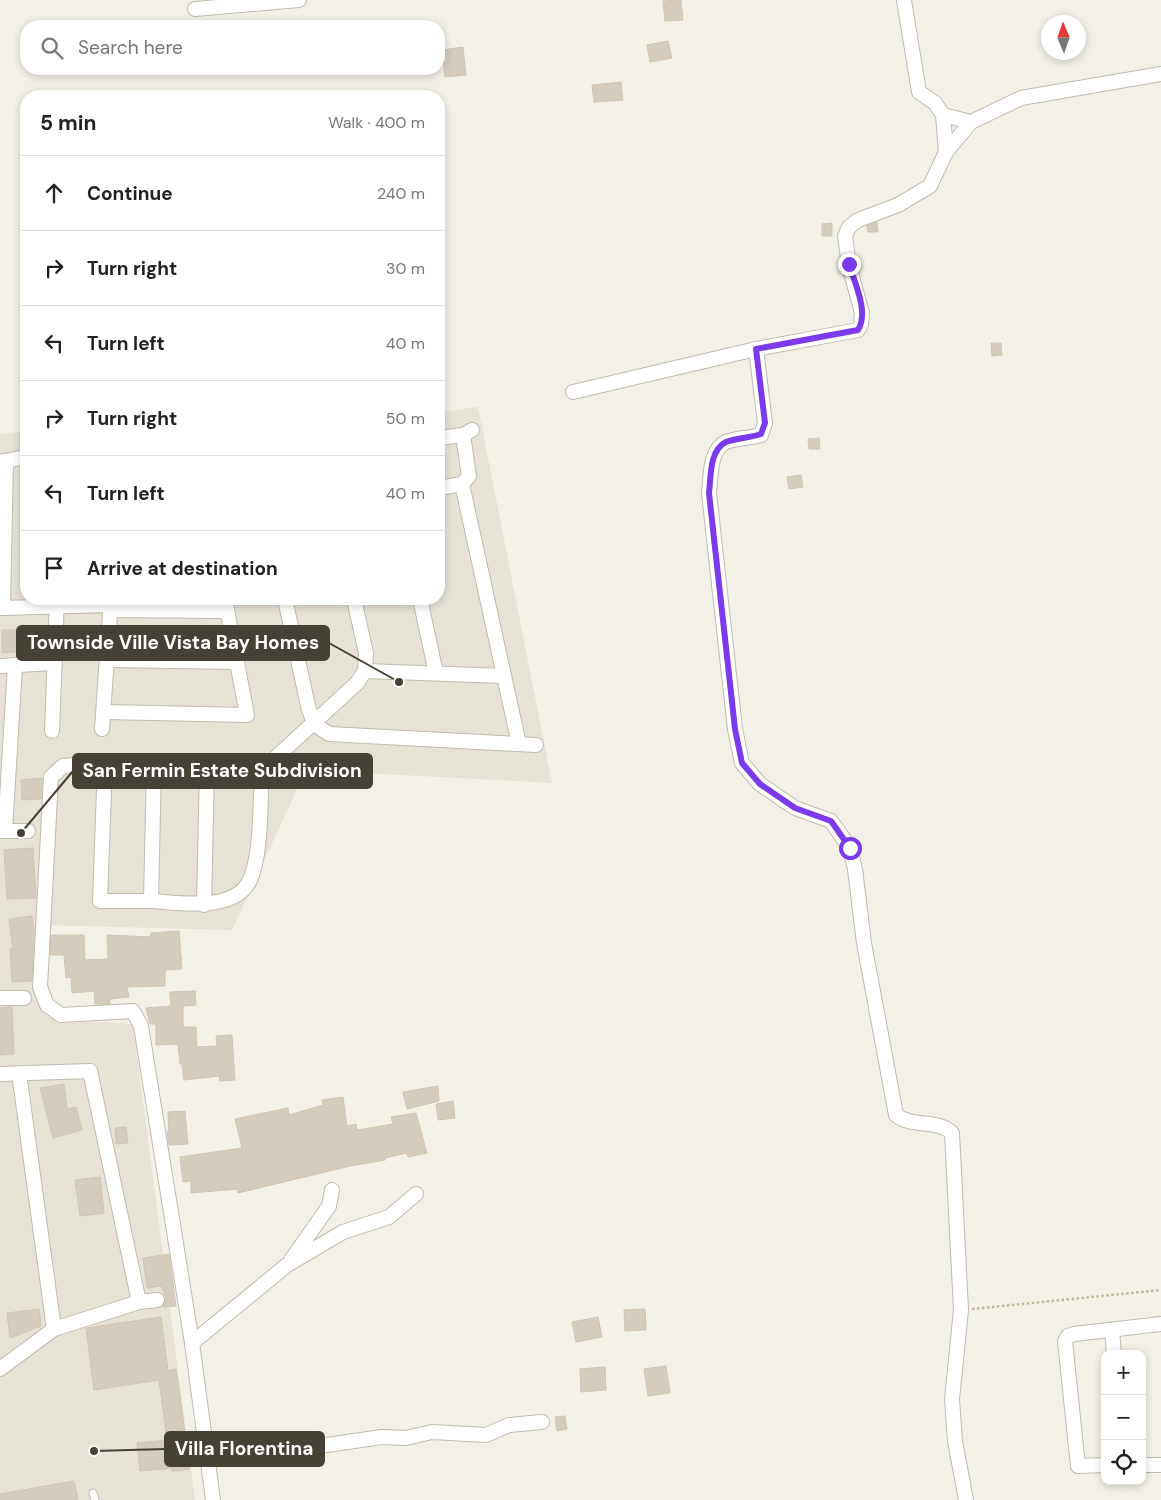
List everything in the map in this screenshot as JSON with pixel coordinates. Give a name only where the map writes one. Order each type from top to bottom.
[{"type":"street","points":[[195,10],[299,0]]},
{"type":"street","points":[[904,0],[919,92],[936,103],[943,114],[946,152]]},
{"type":"street","points":[[573,392],[756,349],[858,330],[861,324],[862,313],[849,264],[845,236],[849,227],[858,220],[898,205],[930,186],[946,152],[971,122],[1021,98],[1161,74]]},
{"type":"street","points":[[943,114],[971,122]]},
{"type":"street","points":[[756,349],[765,423],[761,434],[725,442],[718,448],[713,459],[709,493],[735,729],[742,763],[760,784],[795,808],[831,821],[850,848],[855,869],[864,943],[896,1115],[904,1121],[946,1127],[952,1133],[961,1310],[952,1399],[955,1441],[966,1500]]},
{"type":"street","points":[[445,437],[468,432],[469,476],[462,484],[445,487]]},
{"type":"street","points":[[20,458],[3,462],[2,608],[30,605]]},
{"type":"street","points":[[462,484],[519,744]]},
{"type":"street","points":[[52,731],[57,605]]},
{"type":"street","points":[[102,729],[105,712],[110,605]]},
{"type":"street","points":[[105,712],[247,715],[226,605]]},
{"type":"street","points":[[286,605],[308,706],[314,724],[329,734],[536,745]]},
{"type":"street","points":[[213,1500],[192,1343],[141,1026],[133,1011],[61,1015],[47,1005],[40,987],[51,777],[63,766],[105,762],[207,767],[262,765],[282,754],[357,683],[365,671],[366,652],[355,605]]},
{"type":"street","points":[[421,605],[436,673]]},
{"type":"street","points":[[108,660],[237,662]]},
{"type":"street","points":[[0,666],[55,663]]},
{"type":"street","points":[[15,665],[6,718],[3,831],[28,831]]},
{"type":"street","points":[[365,671],[504,676]]},
{"type":"street","points":[[105,762],[100,901],[151,901],[204,905],[237,895],[252,877],[256,854],[262,765]]},
{"type":"street","points":[[151,901],[154,765]]},
{"type":"street","points":[[204,905],[207,767]]},
{"type":"street","points":[[0,998],[24,998]]},
{"type":"street","points":[[0,1074],[90,1071],[139,1302]]},
{"type":"street","points":[[19,1073],[54,1329]]},
{"type":"street","points":[[287,1265],[329,1206],[332,1190]]},
{"type":"street","points":[[192,1343],[287,1265],[343,1232],[389,1216],[416,1194]]},
{"type":"street","points":[[0,1369],[54,1329],[139,1302],[157,1300]]},
{"type":"street","points":[[1101,1465],[1078,1466],[1065,1341],[1068,1336],[1074,1334],[1161,1324]]},
{"type":"street","points":[[1112,1330],[1114,1350]]},
{"type":"street","points":[[207,1456],[247,1450],[298,1449],[382,1437],[406,1438],[432,1432],[486,1435],[509,1425],[542,1422]]},
{"type":"street","points":[[1146,1465],[1161,1465]]},
{"type":"path","points":[[961,1310],[1118,1296],[1161,1290]]},
{"type":"shaded area","points":[[478,407],[552,783],[306,770],[232,930],[38,925],[37,995],[41,1010],[54,1019],[133,1024],[195,1500],[0,1500],[0,434],[20,432],[20,605],[445,605],[445,411]]},
{"type":"building","points":[[681,0],[683,20],[665,21],[663,1]]},
{"type":"building","points":[[668,41],[672,58],[650,62],[647,45]]},
{"type":"building","points":[[463,47],[466,75],[445,77],[445,50]]},
{"type":"building","points":[[621,82],[623,100],[594,102],[592,85]]},
{"type":"building","points":[[877,222],[878,232],[868,232],[867,226]]},
{"type":"building","points":[[832,223],[832,236],[822,236],[822,224]]},
{"type":"building","points":[[991,343],[1001,343],[1002,355],[992,356]]},
{"type":"building","points":[[819,438],[820,449],[809,449],[808,439]]},
{"type":"building","points":[[801,475],[803,487],[789,489],[787,477]]},
{"type":"building","points":[[45,626],[45,650],[2,653],[2,630],[31,630],[31,627]]},
{"type":"building","points":[[42,778],[41,799],[22,800],[21,780]]},
{"type":"building","points":[[33,848],[36,898],[7,899],[4,850]]},
{"type":"building","points":[[32,916],[34,932],[32,981],[12,982],[10,949],[13,949],[9,919]]},
{"type":"building","points":[[179,931],[182,969],[165,970],[165,986],[127,987],[129,997],[110,999],[110,1004],[95,1004],[94,991],[72,993],[71,977],[66,978],[64,955],[50,955],[51,935],[84,935],[85,960],[108,959],[107,935],[151,937],[151,933]]},
{"type":"building","points":[[195,991],[196,1005],[183,1006],[183,1027],[196,1027],[197,1047],[217,1046],[216,1036],[232,1035],[235,1080],[220,1081],[219,1076],[184,1080],[178,1044],[156,1045],[156,1024],[150,1024],[146,1008],[171,1006],[170,992]]},
{"type":"building","points":[[12,1007],[14,1054],[0,1055],[0,1008]]},
{"type":"building","points":[[64,1084],[67,1109],[76,1107],[82,1130],[53,1138],[40,1088]]},
{"type":"building","points":[[438,1086],[439,1101],[407,1109],[403,1092]]},
{"type":"building","points":[[343,1097],[347,1126],[356,1124],[357,1130],[393,1124],[391,1117],[416,1113],[427,1153],[408,1157],[407,1153],[385,1158],[385,1160],[350,1166],[238,1193],[237,1189],[191,1193],[191,1181],[183,1182],[180,1157],[242,1148],[235,1119],[288,1108],[289,1115],[323,1105],[322,1100]]},
{"type":"building","points":[[453,1101],[455,1118],[438,1120],[436,1104]]},
{"type":"building","points":[[185,1111],[188,1144],[169,1145],[167,1132],[169,1132],[168,1112]]},
{"type":"building","points":[[126,1127],[128,1143],[116,1144],[115,1128]]},
{"type":"building","points":[[100,1177],[104,1213],[80,1216],[75,1180]]},
{"type":"building","points":[[169,1254],[176,1306],[163,1307],[166,1300],[162,1286],[147,1288],[143,1258]]},
{"type":"building","points":[[39,1309],[41,1326],[10,1338],[7,1313]]},
{"type":"building","points":[[645,1309],[646,1330],[625,1331],[624,1310]]},
{"type":"building","points":[[161,1317],[168,1371],[176,1369],[190,1469],[172,1471],[171,1468],[140,1471],[137,1443],[167,1440],[159,1380],[94,1390],[86,1328]]},
{"type":"building","points":[[598,1317],[602,1337],[576,1342],[572,1322]]},
{"type":"building","points":[[666,1366],[670,1393],[648,1396],[644,1369]]},
{"type":"building","points":[[605,1367],[606,1390],[581,1392],[580,1369]]},
{"type":"building","points":[[565,1416],[567,1429],[557,1431],[555,1417]]},
{"type":"building","points":[[74,1481],[78,1500],[0,1500],[0,1494]]},
{"type":"place","name":"Townside Ville Vista Bay Homes","points":[[399,682]]},
{"type":"place","name":"San Fermin Estate Subdivision","points":[[21,833]]},
{"type":"place","name":"Villa Florentina","points":[[94,1451]]},
{"type":"route","points":[[849,264],[862,313],[861,324],[858,330],[756,349],[765,423],[761,434],[725,442],[718,448],[713,459],[709,493],[735,729],[742,763],[760,784],[795,808],[831,821],[850,848]]}]
